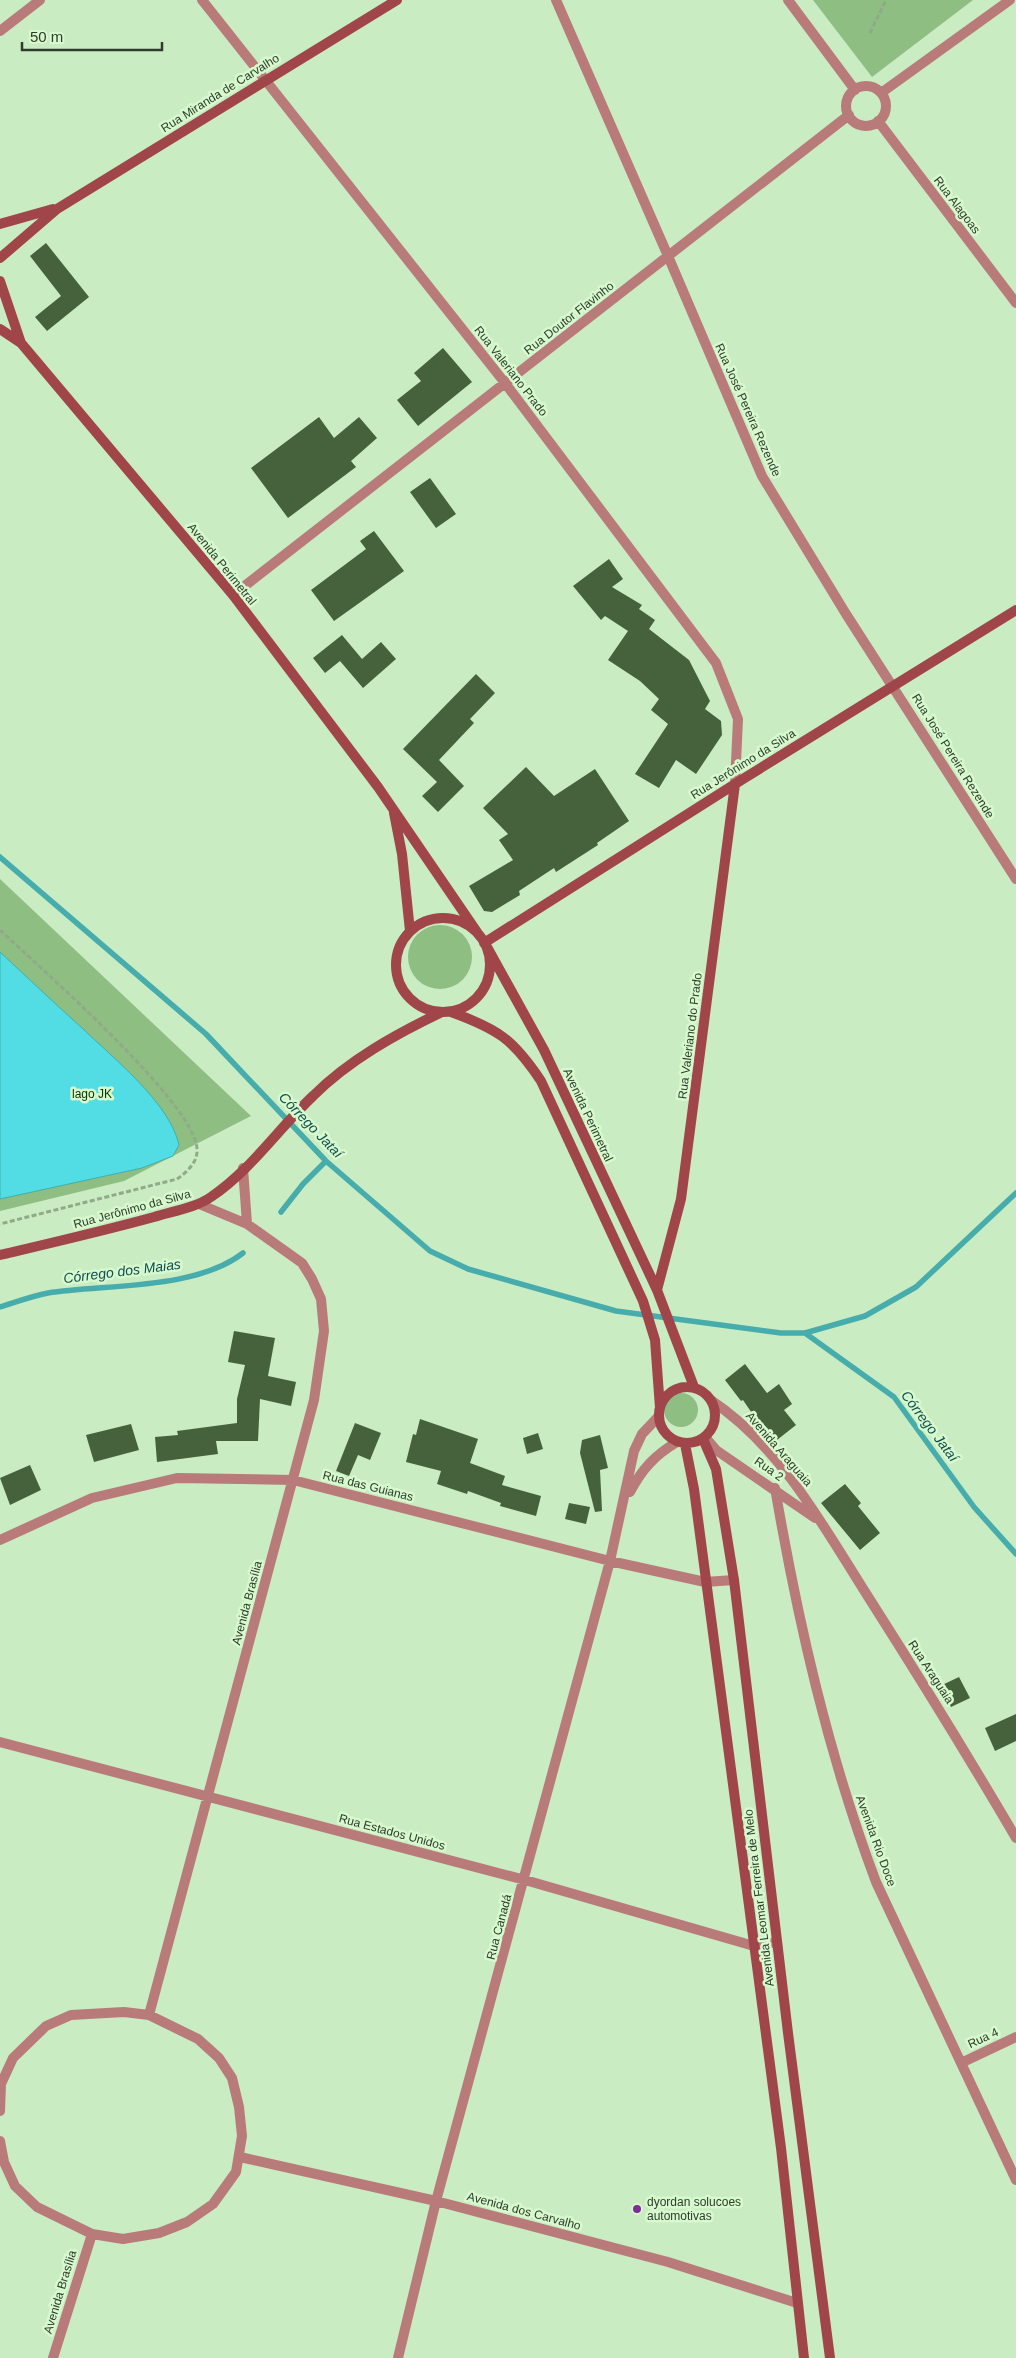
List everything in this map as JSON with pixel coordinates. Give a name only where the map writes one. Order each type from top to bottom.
[{"type":"street","points":[[0,31],[40,0]]},
{"type":"street","name":"Rua Valeriano Prado","points":[[202,0],[505,383],[716,663],[738,720],[735,784]]},
{"type":"street","name":"Rua Miranda de Carvalho","points":[[0,258],[57,208],[397,0]]},
{"type":"street","name":"Rua José Pereira Rezende","points":[[556,0],[762,476],[846,614],[1016,878]]},
{"type":"street","points":[[788,0],[855,90]]},
{"type":"street","points":[[881,93],[1010,0]]},
{"type":"street","points":[[864,86],[872,87],[881,93],[886,104],[885,111],[878,122],[868,126],[861,125],[849,115],[847,100],[855,90],[864,86]]},
{"type":"street","name":"Rua Doutor Flavinho","points":[[233,595],[849,115]]},
{"type":"street","name":"Rua Alagoas","points":[[878,122],[1016,303]]},
{"type":"street","name":"Rua Miranda de Carvalho","points":[[0,224],[57,208]]},
{"type":"street","name":"Avenida Perimetral","points":[[0,281],[21,343]]},
{"type":"street","name":"Avenida Perimetral","points":[[0,329],[21,343],[233,595],[393,810],[477,932]]},
{"type":"street","name":"Rua Jerônimo da Silva","points":[[486,945],[735,784],[1016,610]]},
{"type":"street","name":"Rua Valeriano do Prado","points":[[658,1294],[681,1200],[735,784]]},
{"type":"street","name":"Avenida Perimetral","points":[[393,810],[402,854],[410,931]]},
{"type":"street","points":[[447,1012],[473,1001],[483,990],[488,977],[490,962],[486,945],[477,932],[465,923],[451,918],[436,918],[422,923],[410,931],[401,942],[397,955],[396,969],[399,982],[406,995],[416,1004],[428,1010],[447,1012],[474,1020],[505,1037],[522,1053],[541,1081],[636,1285],[649,1318],[657,1362],[659,1412],[664,1432],[681,1443],[704,1438],[714,1425],[716,1416],[712,1401],[707,1395],[694,1387],[686,1386],[669,1393],[659,1412]]},
{"type":"street","name":"Avenida Perimetral","points":[[486,945],[544,1050],[658,1294],[694,1387]]},
{"type":"street","name":"Rua Jerônimo da Silva","points":[[0,1255],[121,1226],[199,1204],[211,1197],[244,1168],[272,1141],[313,1096],[371,1051],[409,1028],[447,1012]]},
{"type":"street","points":[[244,1168],[247,1224]]},
{"type":"street","points":[[593,1194],[608,1186]]},
{"type":"street","name":"Avenida Brasília","points":[[149,2015],[314,1400],[324,1331],[321,1299],[302,1263],[247,1224],[199,1204]]},
{"type":"street","name":"Avenida Araguaia","points":[[712,1401],[748,1429],[794,1483],[819,1522]]},
{"type":"street","name":"Rua Canadá","points":[[398,2358],[436,2201],[525,1880],[610,1561],[625,1502],[634,1451],[642,1434],[659,1412]]},
{"type":"street","name":"Rua 2","points":[[704,1438],[716,1450],[775,1488],[819,1522]]},
{"type":"street","name":"Avenida Leomar Ferreira de Melo","points":[[704,1438],[716,1468],[734,1580],[777,1942],[830,2358]]},
{"type":"street","name":"Rua Canadá","points":[[625,1502],[646,1466],[660,1453],[681,1443]]},
{"type":"street","name":"Avenida Leomar Ferreira de Melo","points":[[681,1443],[694,1489],[781,2148],[804,2358]]},
{"type":"street","name":"Rua das Guianas","points":[[0,1540],[92,1498],[177,1478],[292,1480],[610,1561],[705,1582],[734,1580]]},
{"type":"street","name":"Avenida Rio Doce","points":[[775,1488],[790,1573],[818,1698],[857,1832],[876,1882],[1016,2180]]},
{"type":"street","name":"Rua Araguaia","points":[[819,1522],[958,1738],[1016,1838]]},
{"type":"street","name":"Rua Estados Unidos","points":[[0,1742],[525,1880],[754,1946],[777,1942]]},
{"type":"street","points":[[0,2111],[1,2084],[13,2058],[46,2026],[71,2015],[124,2012],[149,2015],[198,2039],[219,2058],[232,2078],[241,2126],[240,2157],[236,2172],[213,2204],[187,2222],[159,2233],[123,2239],[92,2234],[37,2208],[15,2186],[4,2162],[0,2141]]},
{"type":"street","name":"Rua 4","points":[[961,2063],[1016,2037]]},
{"type":"street","name":"Avenida dos Carvalho","points":[[240,2157],[436,2201],[668,2262],[797,2303]]},
{"type":"street","name":"Avenida Brasília","points":[[53,2358],[92,2234]]},
{"type":"path","points":[[870,33],[886,0]]},
{"type":"path","points":[[0,930],[133,1057],[178,1109],[194,1136],[197,1150],[190,1169],[177,1179],[0,1224]]},
{"type":"green space","points":[[813,0],[973,0],[872,77]]},
{"type":"green space","name":"lago JK","points":[[0,879],[251,1116],[124,1181],[0,1211]]},
{"type":"green space","points":[[440,925],[452,927],[463,934],[470,945],[472,957],[470,969],[463,980],[452,987],[440,989],[428,987],[417,980],[410,969],[408,957],[410,945],[417,934],[428,927]]},
{"type":"green space","points":[[681,1393],[693,1398],[698,1410],[693,1422],[681,1427],[669,1422],[664,1410],[669,1398]]},
{"type":"water","points":[[0,952],[124,1067],[152,1097],[173,1129],[179,1145],[173,1156],[142,1168],[0,1199]]},
{"type":"building","points":[[46,243],[89,297],[47,331],[35,317],[61,296],[30,256]]},
{"type":"building","points":[[443,348],[472,382],[418,426],[397,400],[421,381],[414,373]]},
{"type":"building","points":[[319,417],[334,438],[359,417],[377,438],[351,461],[356,467],[288,518],[251,468]]},
{"type":"building","points":[[430,478],[456,514],[436,528],[410,492]]},
{"type":"building","points":[[374,531],[404,571],[334,621],[311,590],[366,549],[360,541]]},
{"type":"building","points":[[609,559],[623,579],[612,587],[642,605],[639,609],[655,620],[649,629],[689,660],[710,701],[705,709],[721,721],[722,735],[696,774],[676,760],[659,788],[635,774],[668,724],[651,710],[659,699],[640,681],[608,660],[628,631],[605,616],[601,620],[573,586]]},
{"type":"building","points":[[342,635],[362,659],[381,642],[396,659],[363,688],[340,661],[325,673],[313,658]]},
{"type":"building","points":[[476,674],[495,693],[470,719],[474,723],[439,760],[464,786],[438,812],[422,796],[437,782],[403,749]]},
{"type":"building","points":[[526,767],[554,796],[595,769],[629,821],[597,843],[598,845],[556,872],[554,868],[519,891],[520,895],[492,912],[484,911],[469,886],[513,860],[499,840],[508,834],[483,808]]},
{"type":"building","points":[[234,1331],[275,1338],[268,1376],[296,1382],[291,1406],[260,1399],[258,1441],[216,1441],[218,1454],[157,1462],[155,1437],[178,1435],[177,1431],[237,1423],[237,1399],[245,1365],[228,1362]]},
{"type":"building","points":[[745,1364],[767,1393],[779,1384],[792,1404],[784,1410],[796,1425],[777,1440],[763,1424],[760,1425],[743,1400],[741,1401],[725,1380]]},
{"type":"building","points":[[420,1419],[478,1439],[470,1463],[505,1476],[502,1485],[541,1496],[536,1516],[500,1506],[501,1503],[468,1491],[467,1494],[437,1484],[441,1471],[406,1462],[413,1434],[416,1435]]},
{"type":"building","points":[[355,1423],[381,1433],[370,1460],[358,1455],[349,1476],[336,1471]]},
{"type":"building","points":[[131,1424],[139,1450],[94,1462],[86,1435]]},
{"type":"building","points":[[538,1433],[543,1449],[527,1454],[523,1438]]},
{"type":"building","points":[[600,1435],[608,1468],[600,1470],[602,1511],[595,1512],[580,1453],[582,1440]]},
{"type":"building","points":[[30,1465],[41,1490],[10,1505],[0,1478]]},
{"type":"building","points":[[845,1484],[861,1503],[858,1506],[880,1533],[860,1550],[821,1503]]},
{"type":"building","points":[[569,1503],[590,1507],[586,1524],[565,1519]]},
{"type":"building","points":[[959,1677],[970,1698],[951,1707],[940,1686]]},
{"type":"building","points":[[1016,1714],[1016,1741],[995,1751],[985,1728]]},
{"type":"waterway","name":"Córrego Jataí","points":[[0,857],[206,1034],[326,1161],[430,1251],[468,1269],[616,1311],[781,1333],[805,1333],[865,1316],[916,1287],[1016,1193]]},
{"type":"waterway","name":"Córrego dos Maias","points":[[281,1212],[303,1184],[326,1161]]},
{"type":"waterway","name":"Córrego dos Maias","points":[[0,1307],[48,1293],[176,1280],[201,1274],[224,1265],[243,1253]]},
{"type":"waterway","name":"Córrego Jataí","points":[[805,1333],[894,1397],[974,1507],[1016,1554]]},
{"type":"place","name":"dyordan solucoes automotivas","points":[[637,2209]]}]
